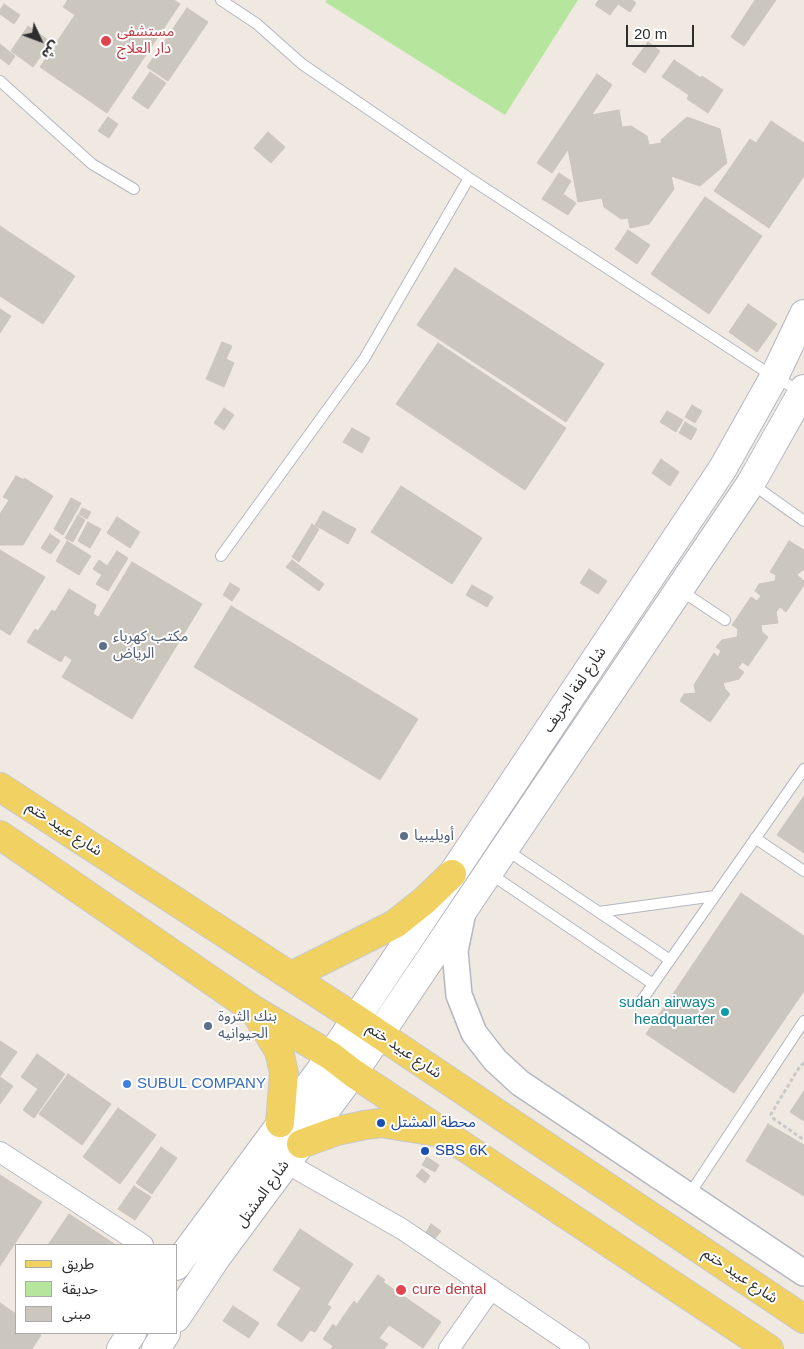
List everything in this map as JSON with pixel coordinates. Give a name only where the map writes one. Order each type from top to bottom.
[{"type":"main road","name":"شارع لفة الجريف","points":[[331,1056],[723,468],[774,377],[804,314]]},
{"type":"main road","name":"شارع لفة الجريف","points":[[353,1073],[751,483],[803,391]]},
{"type":"main road","points":[[723,468],[751,483]]},
{"type":"main road","name":"شارع عبيد ختم","points":[[0,787],[356,1018],[804,1319]]},
{"type":"main road","points":[[0,835],[254,1010],[331,1056],[353,1073],[769,1349]]},
{"type":"main road","points":[[291,976],[395,924],[425,900],[452,874]]},
{"type":"main road","points":[[254,1010],[279,1051],[284,1074],[280,1123]]},
{"type":"main road","name":"شارع المشتل","points":[[178,1315],[283,1152],[280,1123],[331,1056]]},
{"type":"main road","name":"شارع المشتل","points":[[178,1264],[283,1152],[353,1073]]},
{"type":"main road","points":[[283,1152],[337,1131],[381,1123],[444,1133]]},
{"type":"main road","points":[[121,1349],[131,1334]]},
{"type":"main road","points":[[156,1349],[165,1334]]},
{"type":"street","points":[[463,909],[455,951],[459,995],[474,1033],[495,1060],[520,1083],[804,1273]]},
{"type":"street","points":[[0,1152],[141,1244]]},
{"type":"street","points":[[283,1152],[402,1229],[579,1349]]},
{"type":"street","points":[[449,1349],[491,1289]]},
{"type":"lane","points":[[221,0],[257,24],[302,64],[469,178],[774,377],[803,391]]},
{"type":"lane","points":[[0,81],[92,164],[134,189]]},
{"type":"lane","points":[[221,556],[364,359],[469,178]]},
{"type":"lane","points":[[751,483],[804,522]]},
{"type":"lane","points":[[679,589],[725,620]]},
{"type":"lane","points":[[642,1000],[804,769]]},
{"type":"lane","points":[[755,838],[804,871]]},
{"type":"lane","points":[[504,848],[670,960]]},
{"type":"lane","points":[[488,872],[653,984]]},
{"type":"lane","points":[[599,912],[715,896]]},
{"type":"lane","points":[[689,1196],[804,1021]]},
{"type":"path","points":[[804,1063],[800,1066],[771,1114],[774,1119],[804,1140]]},
{"type":"green space","points":[[327,0],[578,0],[505,115],[325,2]]},
{"type":"building","name":"مستشفى دار العلاج","points":[[68,0],[174,0],[180,4],[107,113],[40,67],[75,15],[63,7]]},
{"type":"building","points":[[599,0],[632,0],[636,3],[630,12],[618,4],[610,15],[595,5]]},
{"type":"building","points":[[755,0],[776,0],[744,46],[731,37]]},
{"type":"building","points":[[4,4],[20,15],[14,24],[0,14]]},
{"type":"building","points":[[187,8],[208,22],[168,81],[147,67]]},
{"type":"building","points":[[28,26],[51,42],[33,67],[11,51]]},
{"type":"building","points":[[648,42],[660,51],[645,73],[632,64]]},
{"type":"building","points":[[0,44],[15,56],[9,65],[0,58]]},
{"type":"building","points":[[674,60],[723,90],[708,113],[687,99],[689,95],[662,77]]},
{"type":"building","points":[[150,72],[166,83],[148,109],[132,98]]},
{"type":"building","points":[[597,74],[612,85],[552,173],[537,163]]},
{"type":"building","points":[[619,110],[622,127],[631,126],[647,136],[649,145],[661,143],[661,140],[687,117],[720,129],[727,163],[700,186],[671,176],[674,189],[649,224],[630,228],[628,218],[621,219],[604,207],[602,198],[578,202],[568,149],[591,115]]},
{"type":"building","points":[[108,117],[118,124],[109,138],[98,131]]},
{"type":"building","points":[[771,121],[804,143],[804,176],[769,228],[714,191],[750,139],[756,143]]},
{"type":"building","points":[[268,132],[285,147],[271,163],[254,148]]},
{"type":"building","points":[[559,173],[571,181],[563,194],[576,203],[568,215],[542,199]]},
{"type":"building","points":[[705,197],[762,236],[709,314],[651,274]]},
{"type":"building","points":[[0,226],[75,276],[43,324],[0,296]]},
{"type":"building","points":[[628,230],[650,245],[637,264],[615,249]]},
{"type":"building","points":[[455,268],[604,364],[566,422],[417,325]]},
{"type":"building","points":[[748,304],[777,324],[757,352],[729,332]]},
{"type":"building","points":[[0,309],[11,316],[0,333]]},
{"type":"building","points":[[222,342],[232,346],[226,359],[234,363],[224,387],[206,379]]},
{"type":"building","points":[[438,343],[566,428],[525,490],[396,404]]},
{"type":"building","points":[[692,405],[702,411],[695,423],[685,417]]},
{"type":"building","points":[[224,408],[234,415],[224,430],[214,423]]},
{"type":"building","points":[[667,411],[683,420],[676,432],[660,422]]},
{"type":"building","points":[[685,422],[697,429],[691,440],[679,433]]},
{"type":"building","points":[[352,428],[370,438],[362,453],[343,442]]},
{"type":"building","points":[[661,459],[679,472],[670,486],[652,473]]},
{"type":"building","points":[[16,476],[24,480],[24,478],[53,496],[23,545],[0,545],[0,514],[9,500],[3,497]]},
{"type":"building","points":[[401,486],[482,538],[452,584],[371,532]]},
{"type":"building","points":[[71,498],[81,503],[63,535],[54,529]]},
{"type":"building","points":[[82,508],[91,512],[87,519],[79,514]]},
{"type":"building","points":[[323,511],[356,529],[348,544],[315,525]]},
{"type":"building","points":[[78,515],[85,520],[73,542],[65,538]]},
{"type":"building","points":[[117,517],[140,532],[130,548],[107,533]]},
{"type":"building","points":[[88,522],[101,529],[90,548],[78,541]]},
{"type":"building","points":[[312,524],[319,529],[299,562],[292,557]]},
{"type":"building","points":[[50,534],[60,541],[51,554],[41,548]]},
{"type":"building","points":[[67,541],[91,556],[79,575],[56,561]]},
{"type":"building","points":[[789,541],[804,550],[804,570],[797,575],[804,581],[804,585],[786,612],[780,607],[776,612],[778,623],[761,625],[762,632],[768,637],[748,666],[742,662],[738,668],[744,672],[739,679],[723,683],[725,689],[730,694],[710,722],[680,701],[684,694],[696,693],[694,685],[714,653],[718,657],[721,651],[716,647],[722,640],[737,637],[738,629],[732,625],[751,597],[757,601],[761,596],[755,591],[759,584],[775,581],[776,575],[770,572]]},
{"type":"building","points":[[0,550],[45,577],[10,635],[0,629]]},
{"type":"building","points":[[117,551],[128,558],[108,591],[96,584],[102,575],[93,569],[99,560],[107,566]]},
{"type":"building","points":[[292,560],[324,584],[319,591],[286,567]]},
{"type":"building","points":[[132,562],[202,604],[132,719],[62,677]]},
{"type":"building","points":[[589,569],[607,581],[598,594],[580,583]]},
{"type":"building","points":[[230,583],[240,589],[232,601],[223,595]]},
{"type":"building","points":[[472,585],[493,597],[487,607],[466,595]]},
{"type":"building","points":[[69,589],[96,605],[93,614],[98,617],[72,660],[65,655],[61,662],[27,642],[35,629],[38,631],[52,610],[55,612]]},
{"type":"building","points":[[231,606],[418,719],[380,780],[194,667]]},
{"type":"building","points":[[804,796],[804,853],[777,835]]},
{"type":"building","name":"sudan airways headquarter","points":[[741,893],[804,936],[804,991],[734,1093],[646,1034]]},
{"type":"building","points":[[0,1041],[17,1052],[0,1076]]},
{"type":"building","points":[[37,1054],[65,1074],[34,1118],[23,1110],[38,1089],[21,1077]]},
{"type":"building","points":[[68,1074],[111,1104],[82,1145],[39,1114]]},
{"type":"building","points":[[0,1077],[13,1086],[0,1104]]},
{"type":"building","points":[[804,1091],[804,1121],[790,1112]]},
{"type":"building","points":[[118,1108],[156,1135],[120,1184],[83,1157]]},
{"type":"building","points":[[768,1124],[804,1145],[804,1196],[746,1161]]},
{"type":"building","points":[[161,1147],[177,1158],[152,1194],[136,1183]]},
{"type":"building","points":[[427,1157],[439,1165],[435,1172],[422,1165]]},
{"type":"building","points":[[422,1169],[430,1176],[425,1183],[416,1176]]},
{"type":"building","points":[[0,1175],[42,1202],[0,1266]]},
{"type":"building","points":[[134,1186],[151,1197],[135,1220],[118,1209]]},
{"type":"building","points":[[69,1214],[114,1244],[49,1244]]},
{"type":"building","points":[[431,1224],[441,1231],[434,1240],[425,1234]]},
{"type":"building","points":[[300,1229],[353,1264],[327,1305],[331,1307],[315,1332],[310,1330],[302,1342],[277,1325],[301,1288],[273,1270]]},
{"type":"building","points":[[378,1275],[385,1280],[383,1282],[441,1322],[423,1348],[389,1325],[379,1338],[388,1344],[384,1349],[331,1349],[333,1346],[323,1339],[333,1324],[336,1327],[354,1301],[357,1304]]},
{"type":"building","points":[[0,1303],[15,1313],[15,1334],[41,1335],[32,1349],[0,1349]]},
{"type":"building","points":[[233,1306],[259,1323],[249,1338],[223,1321]]},
{"type":"place","name":"مستشفى دار العلاج","points":[[106,41]]},
{"type":"place","name":"مكتب كهرباء الرياض","points":[[103,646]]},
{"type":"place","name":"أويليبيا","points":[[404,836]]},
{"type":"place","name":"sudan airways headquarter","points":[[725,1012]]},
{"type":"place","name":"بنك الثروة الحيوانيه","points":[[208,1026]]},
{"type":"place","name":"SUBUL COMPANY","points":[[127,1084]]},
{"type":"place","name":"محطة المشتل","points":[[381,1123]]},
{"type":"place","name":"SBS 6K","points":[[425,1151]]},
{"type":"place","name":"cure dental","points":[[401,1290]]}]
